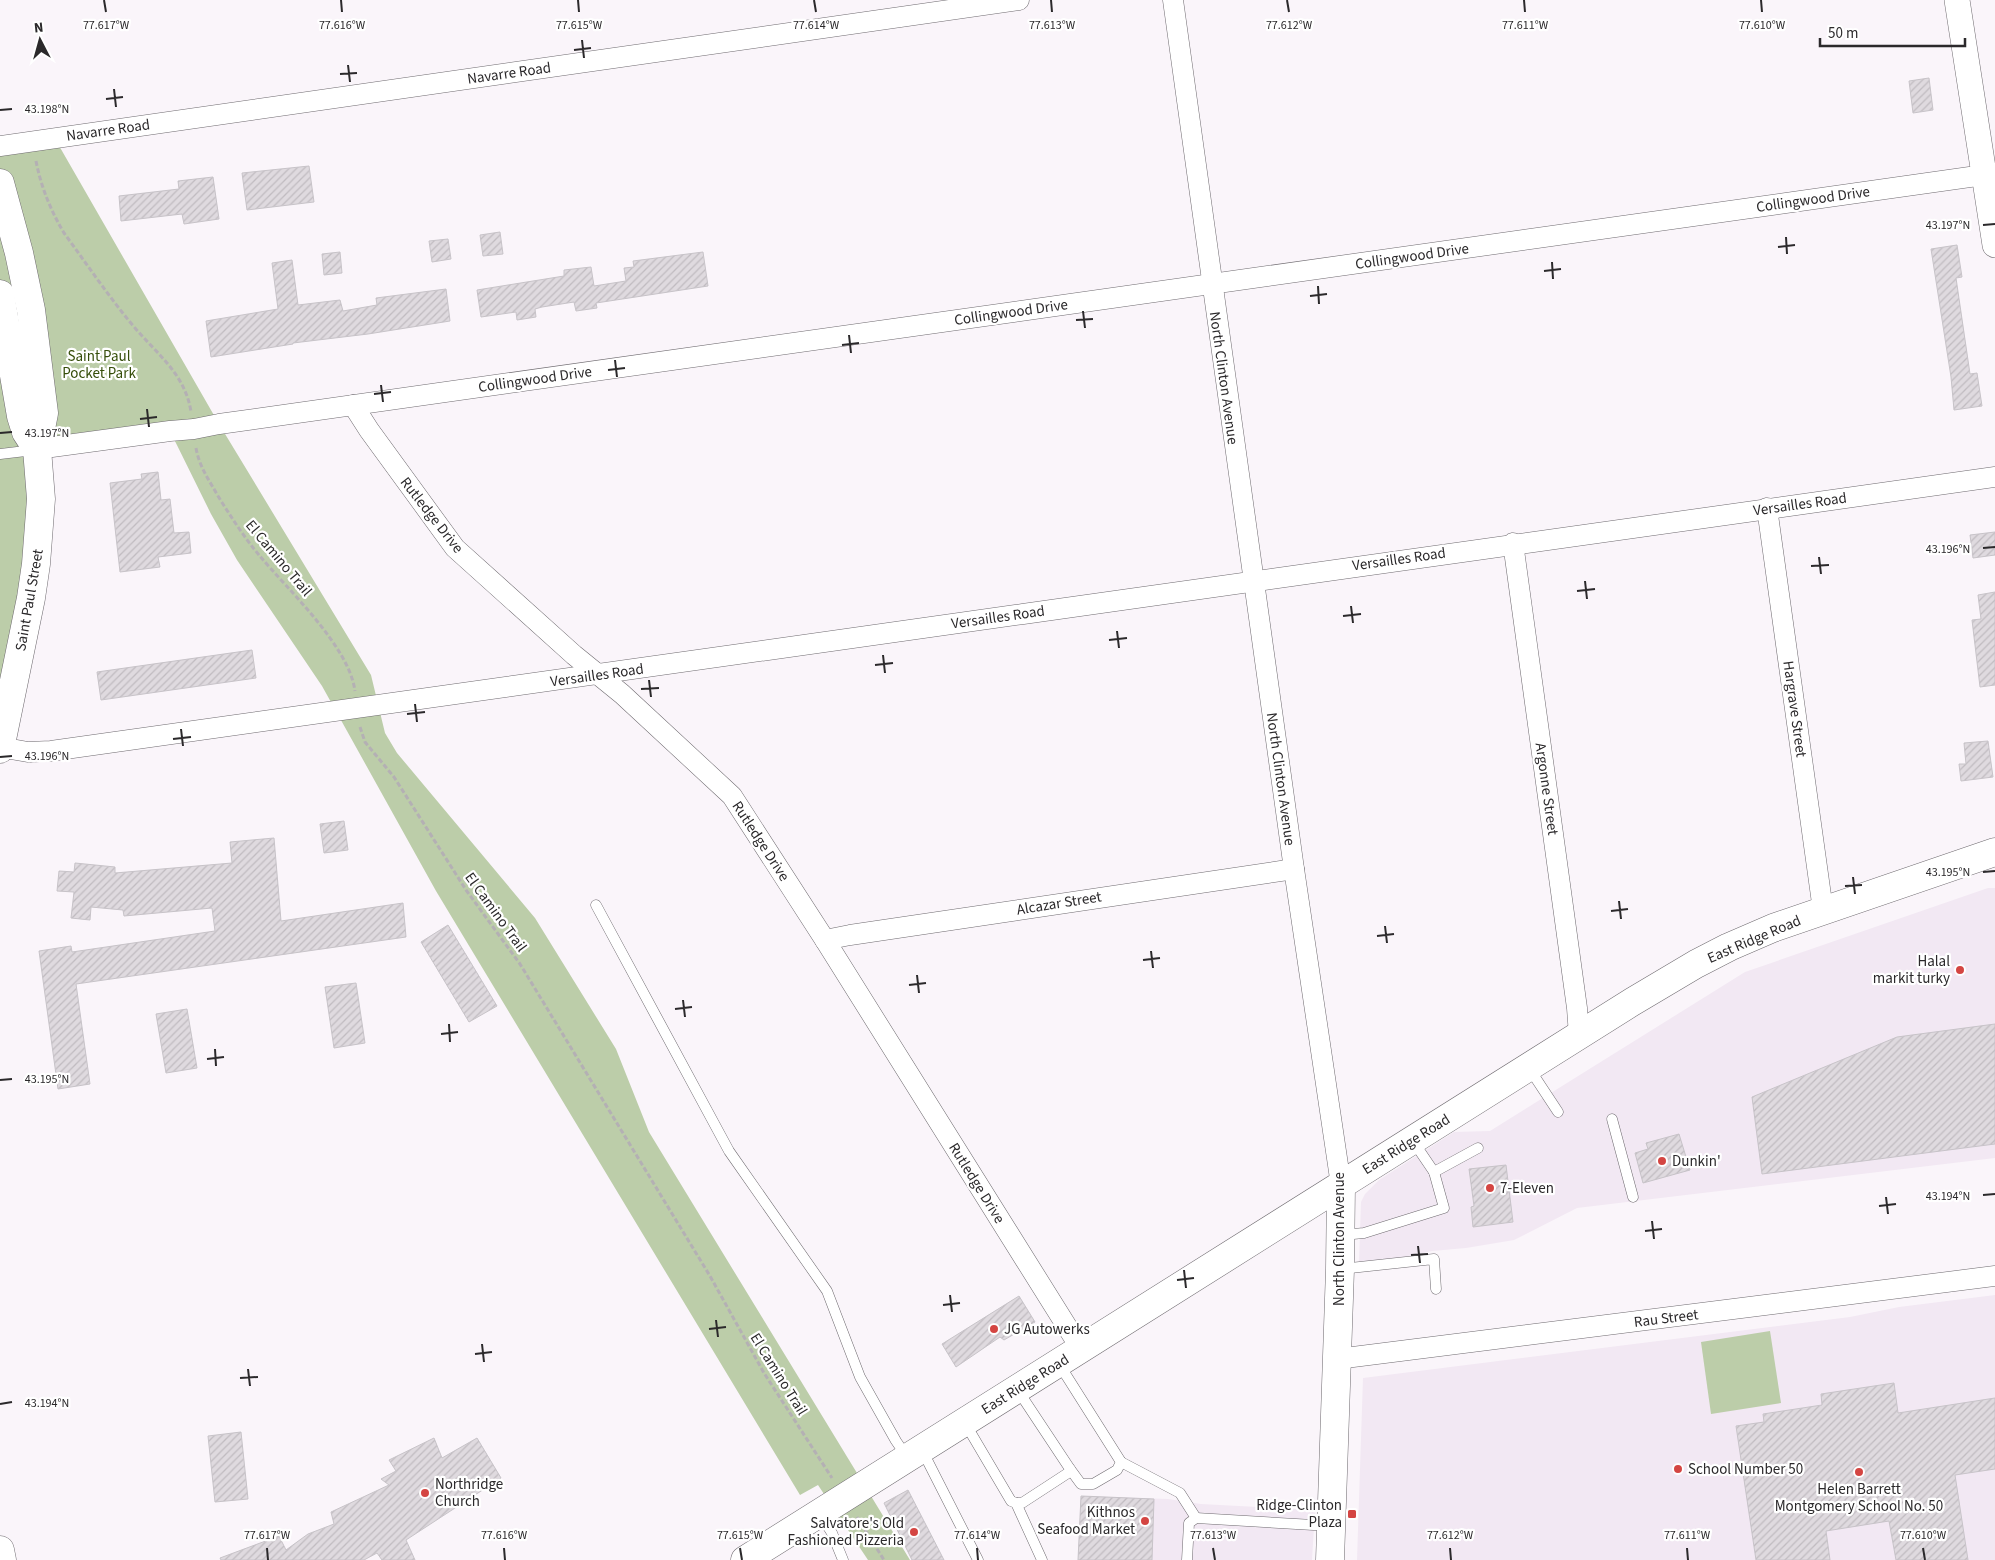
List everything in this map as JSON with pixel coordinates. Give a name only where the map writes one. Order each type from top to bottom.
[{"type":"main road","name":"Saint Paul Street","points":[[0,183],[24,273],[37,346],[44,413],[37,449],[41,499],[36,564],[30,606],[0,748]]},
{"type":"main road","name":"Saint Paul Street","points":[[0,294],[21,416],[26,432],[37,449]]},
{"type":"main road","name":"East Ridge Road","points":[[755,1557],[819,1514],[1081,1348],[1579,1035],[1680,974],[1729,947],[1823,910],[1995,852]]},
{"type":"main road","name":"North Clinton Avenue","points":[[1330,1560],[1341,1185]]},
{"type":"main road","points":[[0,1550],[2,1560]]},
{"type":"street","name":"Navarre Road","points":[[0,146],[1019,0]]},
{"type":"street","name":"North Clinton Avenue","points":[[1173,0],[1211,284],[1341,1185]]},
{"type":"street","points":[[1957,0],[1995,245]]},
{"type":"street","name":"Collingwood Drive","points":[[37,449],[194,429],[1984,175]]},
{"type":"street","name":"Rutledge Drive","points":[[353,405],[374,438],[455,548],[732,796],[825,940],[1081,1348]]},
{"type":"street","name":"Versailles Road","points":[[0,748],[28,752],[51,751],[598,675],[1513,543],[1995,477]]},
{"type":"street","name":"Hargrave Street","points":[[1767,508],[1823,910]]},
{"type":"street","name":"Argonne Street","points":[[1513,543],[1579,1035]]},
{"type":"street","name":"Alcazar Street","points":[[825,940],[879,930],[1294,869]]},
{"type":"street","name":"Rau Street","points":[[1336,1359],[1995,1276]]},
{"type":"lane","points":[[0,454],[37,449]]},
{"type":"lane","points":[[596,905],[729,1151],[827,1291],[860,1377],[896,1441],[915,1453],[978,1560]]},
{"type":"lane","points":[[1529,1067],[1558,1112]]},
{"type":"lane","points":[[1612,1119],[1633,1197]]},
{"type":"lane","points":[[1341,1236],[1364,1233],[1444,1208],[1434,1172],[1412,1140]]},
{"type":"lane","points":[[1434,1172],[1478,1148]]},
{"type":"lane","points":[[1340,1269],[1434,1259],[1436,1289]]},
{"type":"lane","points":[[1058,1363],[1121,1462],[1180,1493],[1196,1518]]},
{"type":"lane","points":[[1017,1389],[1081,1484],[1093,1484],[1117,1470],[1121,1462]]},
{"type":"lane","points":[[965,1422],[1011,1501],[1016,1504],[1042,1560]]},
{"type":"lane","points":[[1016,1504],[1022,1503],[1068,1473],[1070,1469]]},
{"type":"lane","points":[[819,1514],[832,1534],[843,1560]]},
{"type":"lane","points":[[1188,1560],[1189,1523],[1196,1518],[1331,1526]]},
{"type":"path","name":"El Camino Trail","points":[[36,161],[44,192],[64,233],[130,322],[170,365],[183,384],[188,398],[198,459],[204,472],[248,542],[326,633],[351,674],[364,742],[394,777],[466,890],[520,964],[710,1276],[764,1374],[834,1480]]},
{"type":"path","points":[[854,1512],[884,1560]]},
{"type":"shaded area","points":[[1988,888],[1995,888],[1995,1158],[1577,1208],[1514,1240],[1466,1248],[1432,1251],[1387,1261],[1359,1264],[1361,1202],[1365,1194],[1379,1180],[1454,1132],[1490,1131],[1745,972]]},
{"type":"shaded area","name":"School Number 50","points":[[1995,1295],[1995,1560],[1357,1560],[1363,1378],[1850,1317],[1899,1307]]},
{"type":"shaded area","name":"Ridge-Clinton Plaza","points":[[1081,1496],[1168,1499],[1201,1504],[1315,1510],[1312,1560],[1078,1560]]},
{"type":"green space","name":"Saint Paul Pocket Park","points":[[54,137],[219,424],[371,675],[385,733],[397,753],[535,918],[616,1049],[649,1132],[910,1560],[868,1560],[818,1485],[800,1495],[436,891],[322,686],[237,560],[211,514],[170,431],[37,449],[0,749],[0,146]]},
{"type":"green space","points":[[1770,1331],[1781,1403],[1711,1414],[1701,1342]]},
{"type":"building","points":[[1929,78],[1933,110],[1913,113],[1909,81]]},
{"type":"building","points":[[309,166],[314,202],[247,210],[242,173]]},
{"type":"building","points":[[213,177],[219,219],[184,224],[182,214],[121,221],[119,196],[179,189],[178,181]]},
{"type":"building","points":[[500,232],[503,254],[483,256],[480,235]]},
{"type":"building","points":[[448,239],[451,259],[432,262],[429,241]]},
{"type":"building","points":[[1957,245],[1962,277],[1956,278],[1970,374],[1977,373],[1982,406],[1954,410],[1951,377],[1931,249]]},
{"type":"building","points":[[340,252],[342,273],[324,275],[322,254]]},
{"type":"building","points":[[703,252],[708,286],[596,303],[597,308],[576,311],[574,302],[542,307],[535,309],[536,317],[517,320],[516,312],[481,317],[477,290],[564,276],[564,270],[591,267],[594,286],[626,281],[624,268],[634,267],[633,261]]},
{"type":"building","points":[[292,260],[298,305],[340,300],[343,311],[377,305],[376,298],[446,289],[450,321],[293,343],[211,357],[206,321],[278,309],[272,263]]},
{"type":"building","points":[[158,472],[161,500],[170,499],[174,533],[189,532],[191,553],[158,557],[160,567],[120,572],[110,483],[142,479],[141,474]]},
{"type":"building","points":[[1995,532],[1995,555],[1973,558],[1970,535]]},
{"type":"building","points":[[1995,592],[1995,685],[1980,687],[1972,620],[1981,619],[1978,595]]},
{"type":"building","points":[[252,650],[256,678],[101,700],[97,672]]},
{"type":"building","points":[[1988,741],[1993,777],[1961,781],[1959,764],[1966,764],[1964,743]]},
{"type":"building","points":[[344,821],[348,850],[324,853],[320,824]]},
{"type":"building","points":[[274,838],[281,921],[403,903],[406,937],[76,984],[90,1084],[58,1089],[39,951],[71,946],[72,952],[215,931],[212,908],[124,916],[123,910],[91,907],[90,920],[71,918],[74,892],[57,891],[59,871],[74,872],[75,863],[115,867],[115,873],[232,863],[230,842]]},
{"type":"building","points":[[448,925],[497,1006],[469,1022],[421,942]]},
{"type":"building","points":[[356,983],[365,1043],[334,1048],[325,987]]},
{"type":"building","points":[[187,1009],[197,1068],[166,1073],[156,1014]]},
{"type":"building","points":[[1995,1024],[1995,1144],[1762,1174],[1752,1097],[1897,1037]]},
{"type":"building","name":"Dunkin'","points":[[1679,1134],[1690,1170],[1643,1183],[1635,1153],[1648,1149],[1646,1143]]},
{"type":"building","name":"7-Eleven","points":[[1506,1165],[1513,1222],[1473,1227],[1471,1207],[1474,1206],[1469,1169]]},
{"type":"building","name":"JG Autowerks","points":[[1019,1296],[1035,1322],[1004,1340],[1000,1337],[956,1367],[942,1344]]},
{"type":"building","name":"Helen Barrett Montgomery School No. 50","points":[[1894,1383],[1898,1413],[1995,1398],[1995,1469],[1955,1475],[1968,1560],[1896,1560],[1889,1521],[1826,1531],[1830,1560],[1756,1560],[1736,1426],[1764,1422],[1763,1414],[1822,1405],[1821,1394]]},
{"type":"building","points":[[241,1432],[248,1499],[215,1502],[208,1436]]},
{"type":"building","name":"Northridge Church","points":[[434,1438],[442,1458],[477,1438],[501,1478],[406,1540],[415,1560],[382,1560],[377,1553],[364,1560],[221,1560],[220,1558],[279,1536],[286,1550],[308,1534],[334,1524],[331,1512],[389,1485],[381,1479],[396,1471],[389,1460]]},
{"type":"building","name":"Salvatore's Old Fashioned Pizzeria","points":[[908,1490],[944,1560],[912,1560],[884,1503]]},
{"type":"building","points":[[1081,1496],[1154,1499],[1152,1560],[1078,1560]]},
{"type":"place","name":"Halal markit turky","points":[[1960,970]]},
{"type":"place","name":"Dunkin'","points":[[1662,1161]]},
{"type":"place","name":"7-Eleven","points":[[1490,1188]]},
{"type":"place","name":"JG Autowerks","points":[[994,1329]]},
{"type":"place","name":"School Number 50","points":[[1678,1469]]},
{"type":"place","name":"Helen Barrett Montgomery School No. 50","points":[[1859,1472]]},
{"type":"place","name":"Northridge Church","points":[[425,1493]]},
{"type":"place","name":"Ridge-Clinton Plaza","points":[[1352,1514]]},
{"type":"place","name":"Kithnos Seafood Market","points":[[1145,1521]]},
{"type":"place","name":"Salvatore's Old Fashioned Pizzeria","points":[[914,1532]]}]
